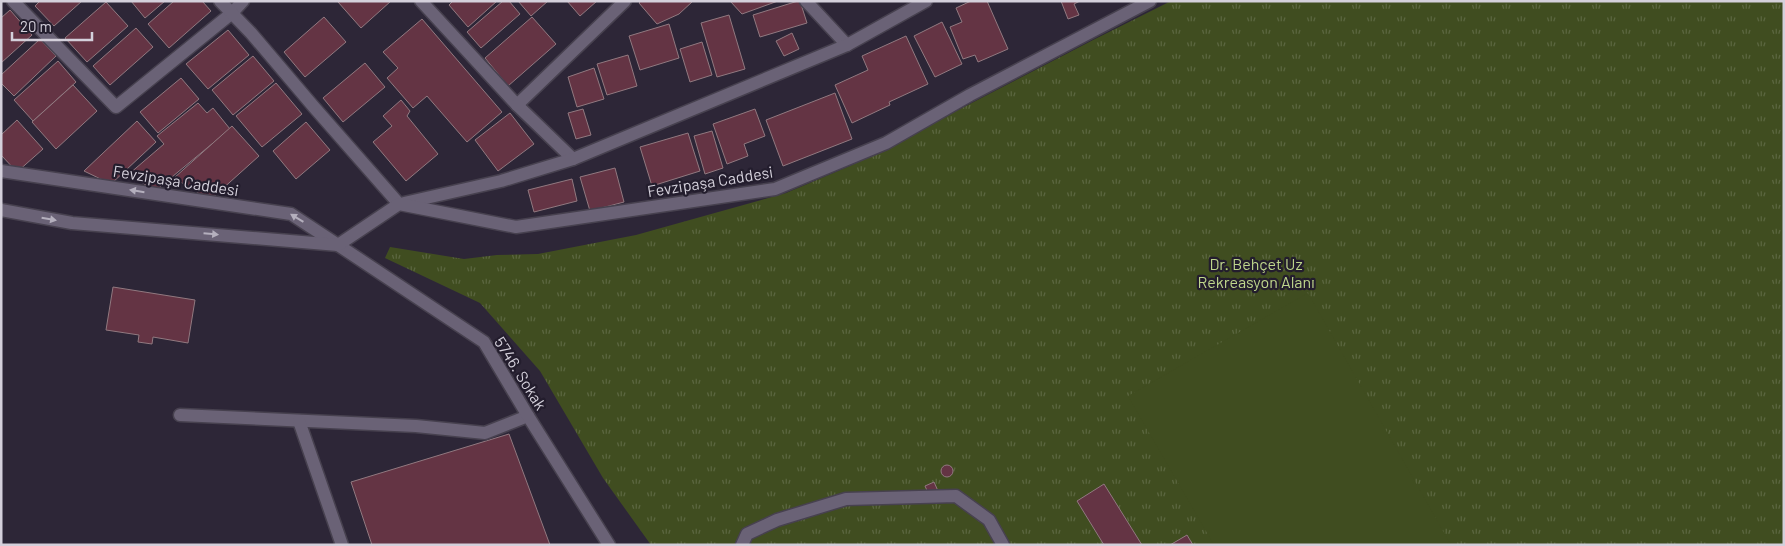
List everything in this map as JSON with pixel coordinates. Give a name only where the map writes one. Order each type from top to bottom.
[{"type":"street","points":[[13,1],[116,107],[232,13],[243,1]]},
{"type":"street","points":[[220,1],[251,33],[399,204]]},
{"type":"street","points":[[421,1],[517,105],[573,159]]},
{"type":"street","points":[[806,1],[847,45]]},
{"type":"street","points":[[1,210],[72,223],[338,245],[399,204],[501,180],[573,159],[847,45],[926,1]]},
{"type":"street","name":"Fevzipaşa Caddesi","points":[[399,204],[516,226],[775,189],[886,144],[970,95],[1150,1]]},
{"type":"street","points":[[517,105],[618,4]]},
{"type":"street","name":"Fevzipaşa Caddesi","points":[[1,171],[291,214],[338,245]]},
{"type":"street","name":"5746. Sokak","points":[[338,245],[484,342],[609,545]]},
{"type":"street","points":[[180,415],[416,426],[485,433],[528,416]]},
{"type":"street","points":[[299,421],[342,545]]},
{"type":"street","points":[[742,545],[747,534],[777,520],[846,499],[956,496],[989,520],[1003,545]]},
{"type":"green space","name":"Dr. Behçet Uz Rekreasyon Alanı","points":[[1171,1],[1784,1],[1784,545],[651,545],[603,478],[540,371],[480,303],[385,258],[390,247],[464,259],[497,255],[538,254],[636,235],[786,193],[852,165]]},
{"type":"green space","points":[[1308,293],[1451,545],[1214,545],[1128,396]]},
{"type":"building","points":[[40,1],[82,1],[54,26],[35,6]]},
{"type":"building","points":[[131,1],[165,1],[145,18]]},
{"type":"building","points":[[174,1],[202,1],[211,11],[169,48],[148,24]]},
{"type":"building","points":[[339,1],[391,1],[361,28]]},
{"type":"building","points":[[453,1],[497,1],[468,27],[449,5]]},
{"type":"building","points":[[503,1],[509,1],[520,14],[481,48],[467,32]]},
{"type":"building","points":[[518,1],[548,1],[531,16]]},
{"type":"building","points":[[567,1],[597,1],[580,16]]},
{"type":"building","points":[[641,1],[693,1],[679,14],[657,24],[639,3]]},
{"type":"building","points":[[730,1],[778,1],[742,14]]},
{"type":"building","points":[[800,1],[807,23],[760,37],[753,15]]},
{"type":"building","points":[[971,1],[987,1],[1008,49],[978,62],[975,55],[963,59],[950,27],[962,22],[956,8]]},
{"type":"building","points":[[1061,1],[1080,1],[1074,4],[1079,15],[1068,19]]},
{"type":"building","points":[[106,2],[128,26],[87,62],[65,38]]},
{"type":"building","points":[[10,10],[32,35],[1,63],[1,18]]},
{"type":"building","points":[[729,15],[745,69],[717,77],[701,23]]},
{"type":"building","points":[[324,17],[346,42],[305,77],[284,52]]},
{"type":"building","points":[[532,17],[556,44],[508,86],[485,58]]},
{"type":"building","points":[[422,19],[502,112],[467,142],[427,96],[413,108],[387,78],[398,68],[383,52]]},
{"type":"building","points":[[942,22],[962,64],[935,77],[914,36]]},
{"type":"building","points":[[669,24],[679,58],[640,70],[629,36]]},
{"type":"building","points":[[136,28],[153,47],[110,85],[93,66]]},
{"type":"building","points":[[228,30],[249,55],[208,89],[186,64]]},
{"type":"building","points":[[792,33],[799,49],[784,56],[776,41]]},
{"type":"building","points":[[906,36],[928,84],[889,102],[890,105],[852,123],[835,85],[868,70],[862,56]]},
{"type":"building","points":[[40,39],[56,56],[14,96],[1,83],[1,75]]},
{"type":"building","points":[[702,42],[712,75],[690,82],[680,49]]},
{"type":"building","points":[[628,55],[637,86],[607,95],[597,64]]},
{"type":"building","points":[[253,56],[274,81],[233,115],[212,90]]},
{"type":"building","points":[[58,61],[76,82],[33,121],[14,100]]},
{"type":"building","points":[[365,63],[385,87],[343,122],[323,98]]},
{"type":"building","points":[[594,68],[604,99],[577,107],[568,77]]},
{"type":"building","points":[[181,78],[199,99],[158,133],[140,112]]},
{"type":"building","points":[[276,83],[302,114],[262,147],[236,116]]},
{"type":"building","points":[[73,85],[97,111],[56,149],[32,122]]},
{"type":"building","points":[[835,93],[852,139],[783,166],[766,120]]},
{"type":"building","points":[[401,100],[410,111],[407,116],[438,154],[406,181],[373,142],[392,126],[383,116]]},
{"type":"building","points":[[198,103],[207,113],[213,108],[230,129],[155,191],[129,174],[164,144],[157,136]]},
{"type":"building","points":[[583,109],[591,135],[576,139],[568,113]]},
{"type":"building","points":[[755,109],[765,136],[744,144],[748,156],[727,164],[713,124]]},
{"type":"building","points":[[510,113],[534,144],[498,171],[475,140]]},
{"type":"building","points":[[17,120],[43,149],[17,172],[1,155],[1,135]]},
{"type":"building","points":[[137,121],[156,142],[111,184],[84,171]]},
{"type":"building","points":[[306,122],[330,150],[296,179],[273,151]]},
{"type":"building","points":[[232,126],[259,156],[210,200],[174,178]]},
{"type":"building","points":[[712,131],[723,168],[705,174],[694,136]]},
{"type":"building","points":[[688,133],[700,171],[652,186],[640,147]]},
{"type":"building","points":[[615,168],[624,202],[590,211],[580,177]]},
{"type":"building","points":[[572,179],[577,201],[534,212],[528,190]]},
{"type":"building","points":[[113,287],[195,300],[188,343],[153,337],[152,344],[138,342],[139,335],[106,330]]},
{"type":"building","points":[[509,434],[550,545],[372,545],[351,482]]},
{"type":"building","points":[[945,465],[949,465],[953,471],[949,477],[945,477],[941,473],[941,469]]},
{"type":"building","points":[[934,482],[938,491],[929,495],[925,486]]},
{"type":"building","points":[[1104,484],[1142,545],[1104,545],[1077,501]]},
{"type":"building","points":[[1187,535],[1193,545],[1170,545]]}]
